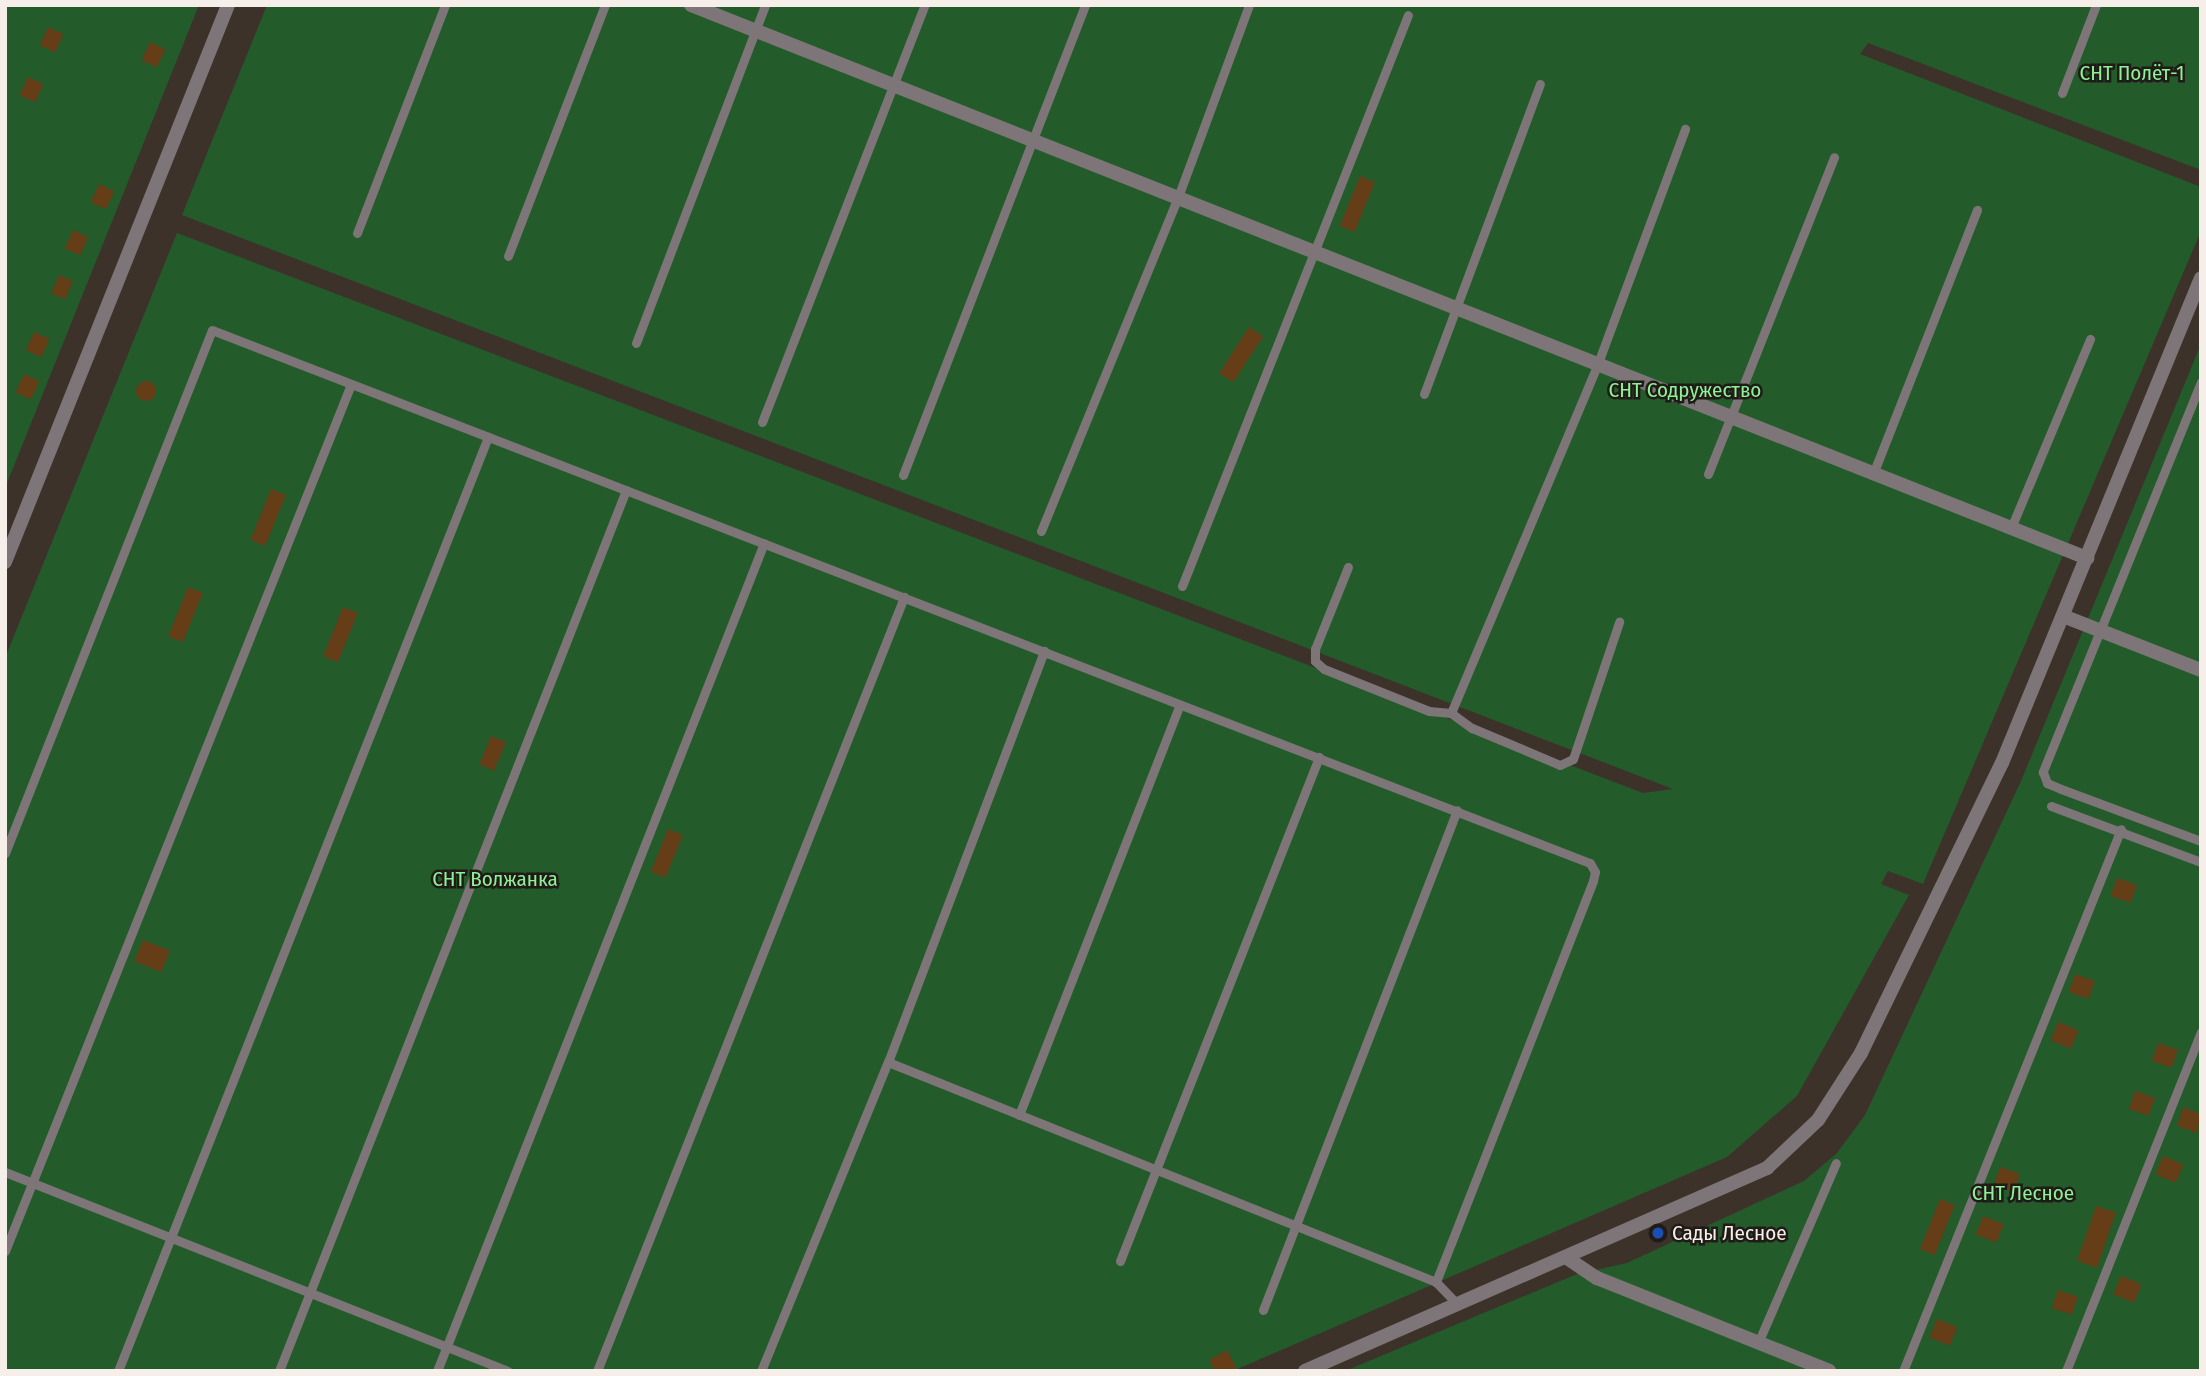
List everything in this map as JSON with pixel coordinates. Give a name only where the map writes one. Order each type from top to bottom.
[{"type":"street","points":[[5,562],[228,5]]},
{"type":"street","points":[[691,5],[1459,306],[2087,558]]},
{"type":"street","points":[[1305,1371],[1767,1168],[1818,1120],[1861,1054],[1979,811],[2063,616],[2201,278]]},
{"type":"street","points":[[2063,616],[2201,670]]},
{"type":"street","points":[[1567,1258],[1597,1278],[1829,1371]]},
{"type":"lane","points":[[358,233],[445,5]]},
{"type":"lane","points":[[508,256],[605,5]]},
{"type":"lane","points":[[636,343],[765,5]]},
{"type":"lane","points":[[762,422],[925,5]]},
{"type":"lane","points":[[902,475],[1085,5]]},
{"type":"lane","points":[[1041,531],[1178,197],[1249,5]]},
{"type":"lane","points":[[2062,93],[2096,5]]},
{"type":"lane","points":[[1182,586],[1408,15]]},
{"type":"lane","points":[[1424,394],[1540,84]]},
{"type":"lane","points":[[1451,713],[1598,363],[1685,129]]},
{"type":"lane","points":[[1708,474],[1834,157]]},
{"type":"lane","points":[[1873,474],[1977,210]]},
{"type":"lane","points":[[5,853],[212,330],[1590,863],[1595,872],[1436,1282]]},
{"type":"lane","points":[[2011,528],[2090,339]]},
{"type":"lane","points":[[2201,382],[2043,772],[2048,783],[2201,841]]},
{"type":"lane","points":[[5,1251],[351,384]]},
{"type":"lane","points":[[118,1371],[488,437]]},
{"type":"lane","points":[[279,1371],[626,490]]},
{"type":"lane","points":[[437,1371],[764,543]]},
{"type":"lane","points":[[1348,567],[1315,649],[1315,662],[1324,669],[1429,711],[1451,713],[1472,728],[1567,764],[1573,759],[1619,622]]},
{"type":"lane","points":[[597,1371],[904,597]]},
{"type":"lane","points":[[761,1371],[888,1062],[1044,651]]},
{"type":"lane","points":[[1019,1115],[1180,704]]},
{"type":"lane","points":[[1120,1261],[1319,757]]},
{"type":"lane","points":[[2051,806],[2121,829],[2201,862]]},
{"type":"lane","points":[[1263,1310],[1457,810]]},
{"type":"lane","points":[[1903,1371],[2121,829]]},
{"type":"lane","points":[[2066,1371],[2201,1032]]},
{"type":"lane","points":[[888,1062],[1436,1282],[1457,1304]]},
{"type":"lane","points":[[1758,1343],[1836,1163]]},
{"type":"lane","points":[[5,1172],[508,1371]]},
{"type":"green space","points":[[5,5],[199,5],[5,488]]},
{"type":"green space","points":[[267,5],[2201,5],[2201,170],[1868,43],[1860,54],[2201,187],[2201,231],[1923,884],[1888,871],[1881,884],[1909,895],[1797,1096],[1727,1157],[1233,1371],[5,1371],[5,658],[177,233],[1643,793],[1673,789],[182,215]]},
{"type":"green space","name":"СНТ Лесное","points":[[2201,344],[2201,1371],[1345,1371],[1577,1274],[1627,1263],[1804,1181],[1837,1153],[1865,1115],[2021,781]]},
{"type":"building","points":[[48,27],[63,34],[55,52],[40,45]]},
{"type":"building","points":[[150,42],[165,49],[157,67],[142,60]]},
{"type":"building","points":[[28,77],[43,84],[35,102],[20,95]]},
{"type":"building","points":[[1360,176],[1375,182],[1355,232],[1340,226]]},
{"type":"building","points":[[99,184],[114,191],[106,209],[91,202]]},
{"type":"building","points":[[73,230],[88,237],[80,255],[65,248]]},
{"type":"building","points":[[59,275],[73,281],[65,299],[51,293]]},
{"type":"building","points":[[1249,327],[1263,336],[1233,382],[1219,373]]},
{"type":"building","points":[[34,332],[50,339],[41,357],[26,350]]},
{"type":"building","points":[[24,374],[39,381],[31,399],[16,392]]},
{"type":"building","points":[[146,381],[153,384],[156,391],[153,398],[146,401],[139,398],[136,391],[139,384]]},
{"type":"building","points":[[271,489],[286,495],[265,546],[250,540]]},
{"type":"building","points":[[188,587],[203,593],[183,642],[168,636]]},
{"type":"building","points":[[343,607],[358,613],[338,662],[323,656]]},
{"type":"building","points":[[491,736],[506,742],[494,771],[479,765]]},
{"type":"building","points":[[668,829],[683,835],[666,878],[651,872]]},
{"type":"building","points":[[2117,878],[2137,885],[2131,903],[2111,896]]},
{"type":"building","points":[[143,940],[170,951],[161,972],[134,961]]},
{"type":"building","points":[[2075,974],[2095,981],[2089,999],[2069,992]]},
{"type":"building","points":[[2058,1022],[2078,1030],[2071,1049],[2051,1041]]},
{"type":"building","points":[[2158,1043],[2178,1050],[2172,1068],[2152,1061]]},
{"type":"building","points":[[2135,1091],[2155,1098],[2149,1116],[2129,1109]]},
{"type":"building","points":[[2183,1107],[2201,1114],[2197,1133],[2177,1126]]},
{"type":"building","points":[[2163,1156],[2183,1164],[2176,1183],[2156,1175]]},
{"type":"building","points":[[2000,1167],[2020,1174],[2014,1192],[1994,1185]]},
{"type":"building","points":[[1940,1199],[1955,1205],[1935,1255],[1920,1249]]},
{"type":"building","points":[[2096,1206],[2116,1213],[2097,1268],[2077,1261]]},
{"type":"building","points":[[1983,1216],[2004,1224],[1996,1243],[1976,1235]]},
{"type":"building","points":[[2121,1276],[2141,1284],[2134,1303],[2114,1295]]},
{"type":"building","points":[[2058,1290],[2078,1297],[2072,1315],[2052,1308]]},
{"type":"building","points":[[1937,1319],[1957,1327],[1950,1346],[1930,1338]]},
{"type":"building","points":[[1227,1350],[1238,1371],[1215,1371],[1209,1360]]},
{"type":"place","name":"Сады Лесное","points":[[1658,1233]]},
{"type":"park label","name":"СНТ Полёт-1","points":[[2132,73]]},
{"type":"park label","name":"СНТ Содружество","points":[[1685,390]]},
{"type":"park label","name":"СНТ Волжанка","points":[[495,879]]}]
